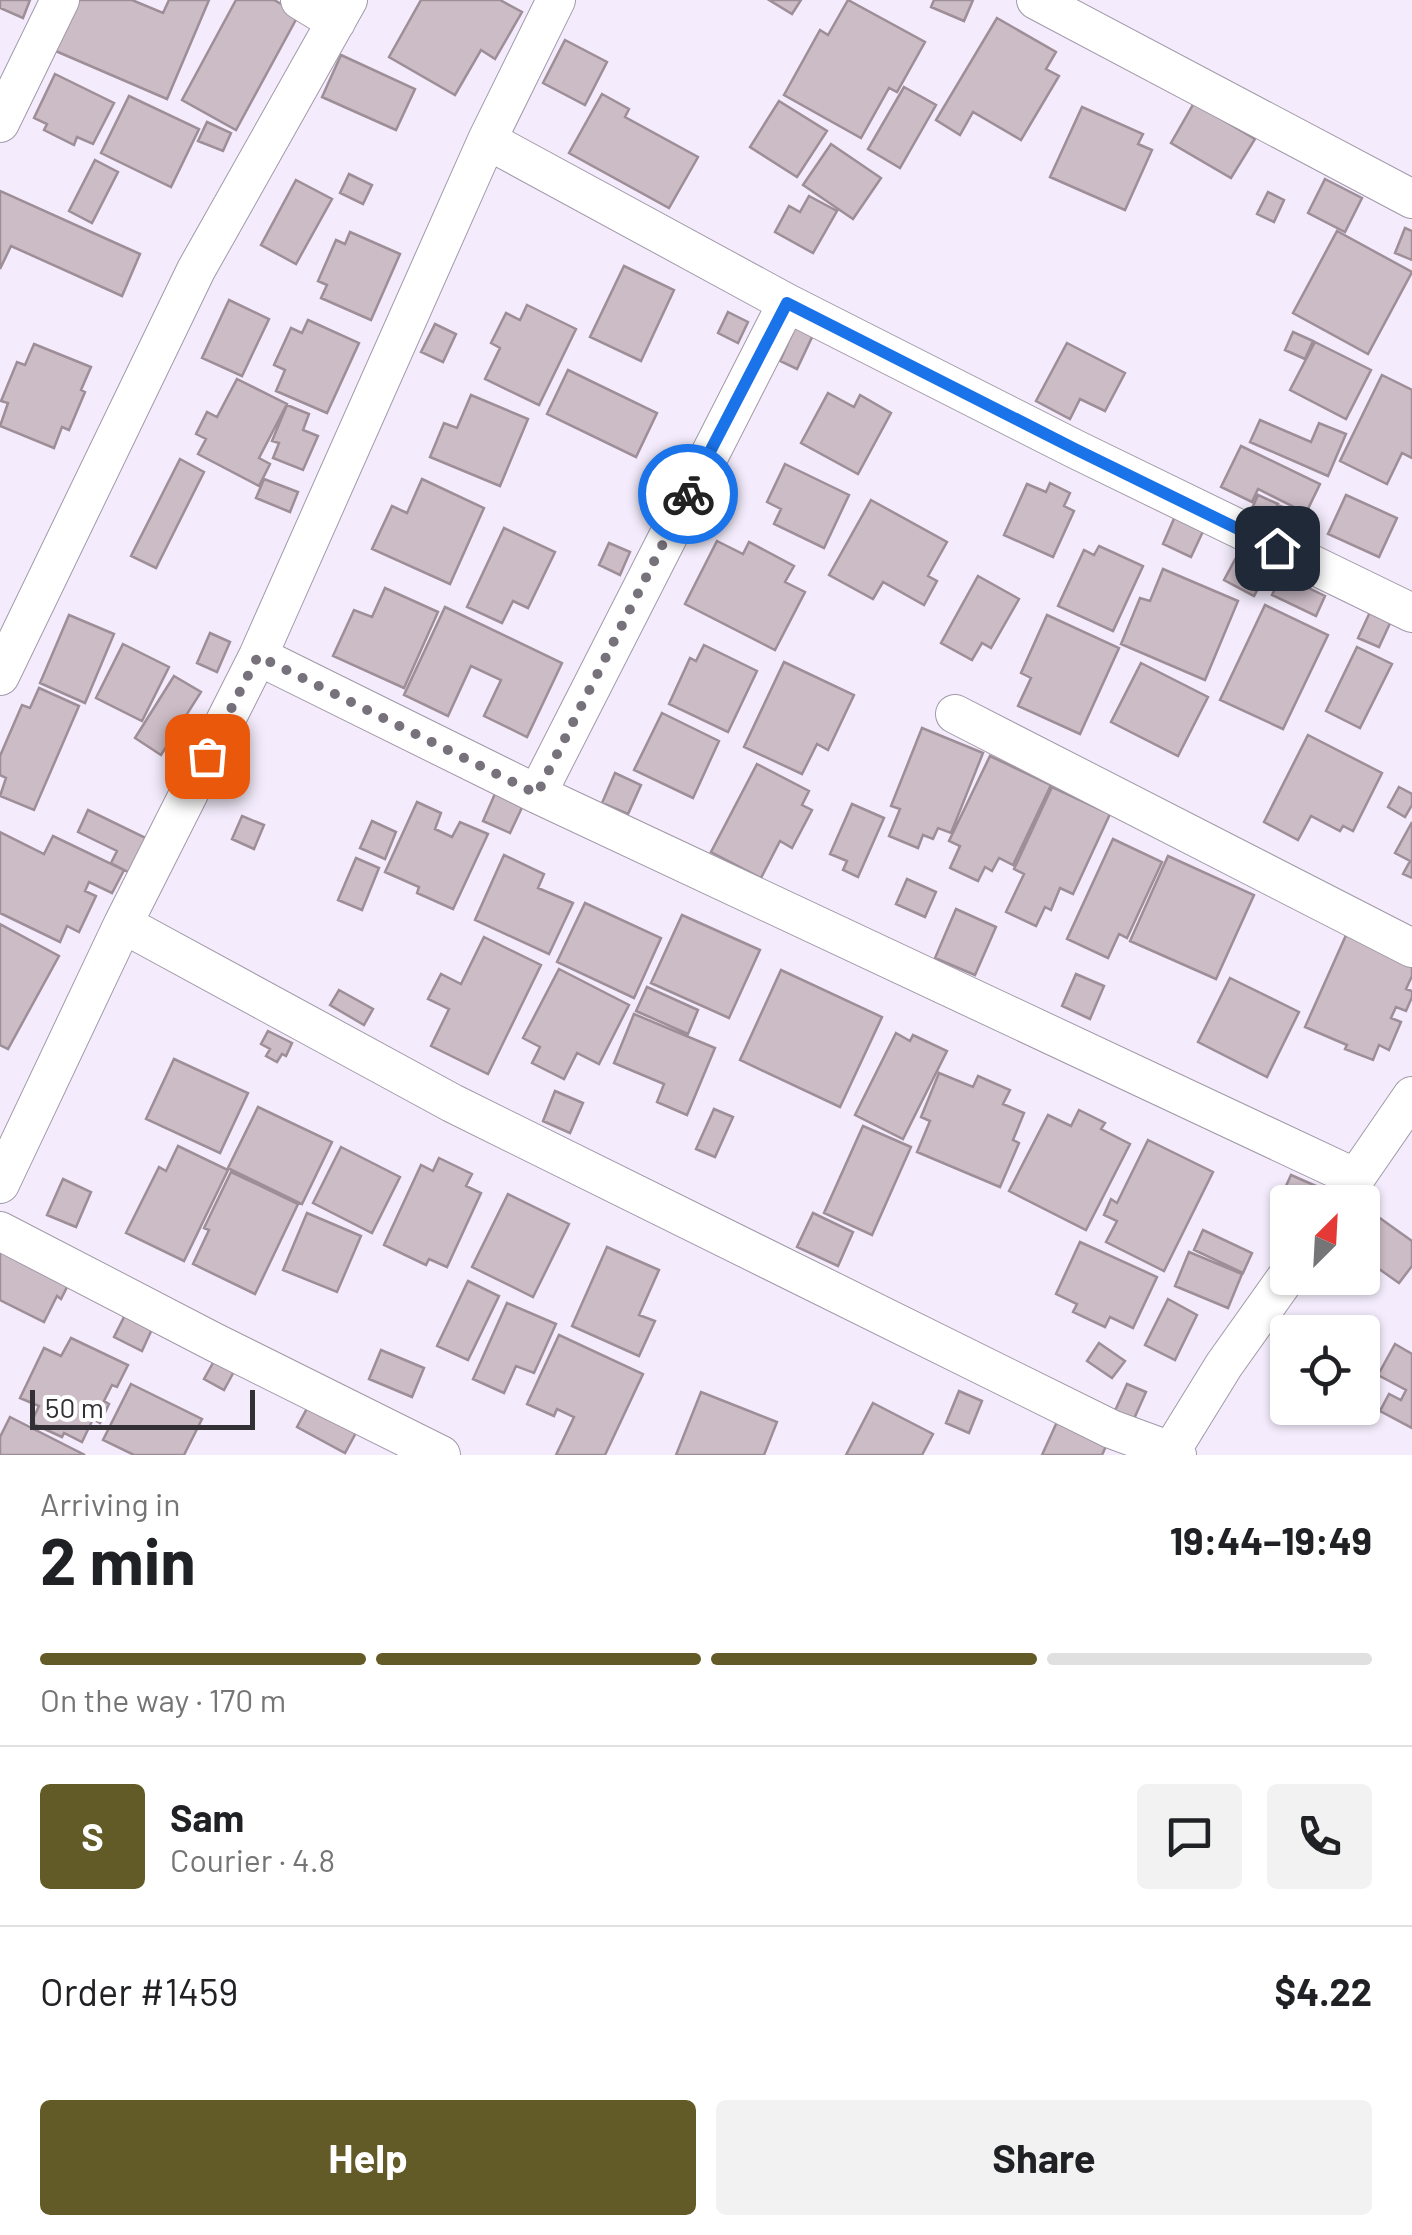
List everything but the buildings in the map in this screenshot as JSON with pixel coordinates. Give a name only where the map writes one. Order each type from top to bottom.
[{"type":"street","points":[[0,123],[60,0]]},
{"type":"street","points":[[0,676],[196,270],[342,11],[300,0]]},
{"type":"street","points":[[0,1184],[258,656],[487,140],[556,0]]},
{"type":"street","points":[[1036,0],[1412,199]]},
{"type":"street","points":[[487,140],[787,303],[1412,613]]},
{"type":"street","points":[[537,794],[787,303]]},
{"type":"street","points":[[258,656],[1337,1185]]},
{"type":"street","points":[[955,714],[1412,948]]},
{"type":"street","points":[[124,924],[452,1103],[1111,1429],[1174,1453],[1224,1365],[1274,1295]]},
{"type":"street","points":[[1350,1185],[1412,1096]]},
{"type":"street","points":[[0,1230],[441,1455]]},
{"type":"way so far","points":[[207,756],[258,656],[537,794],[688,494]]},
{"type":"route","points":[[688,494],[787,303],[1277,548]]}]
